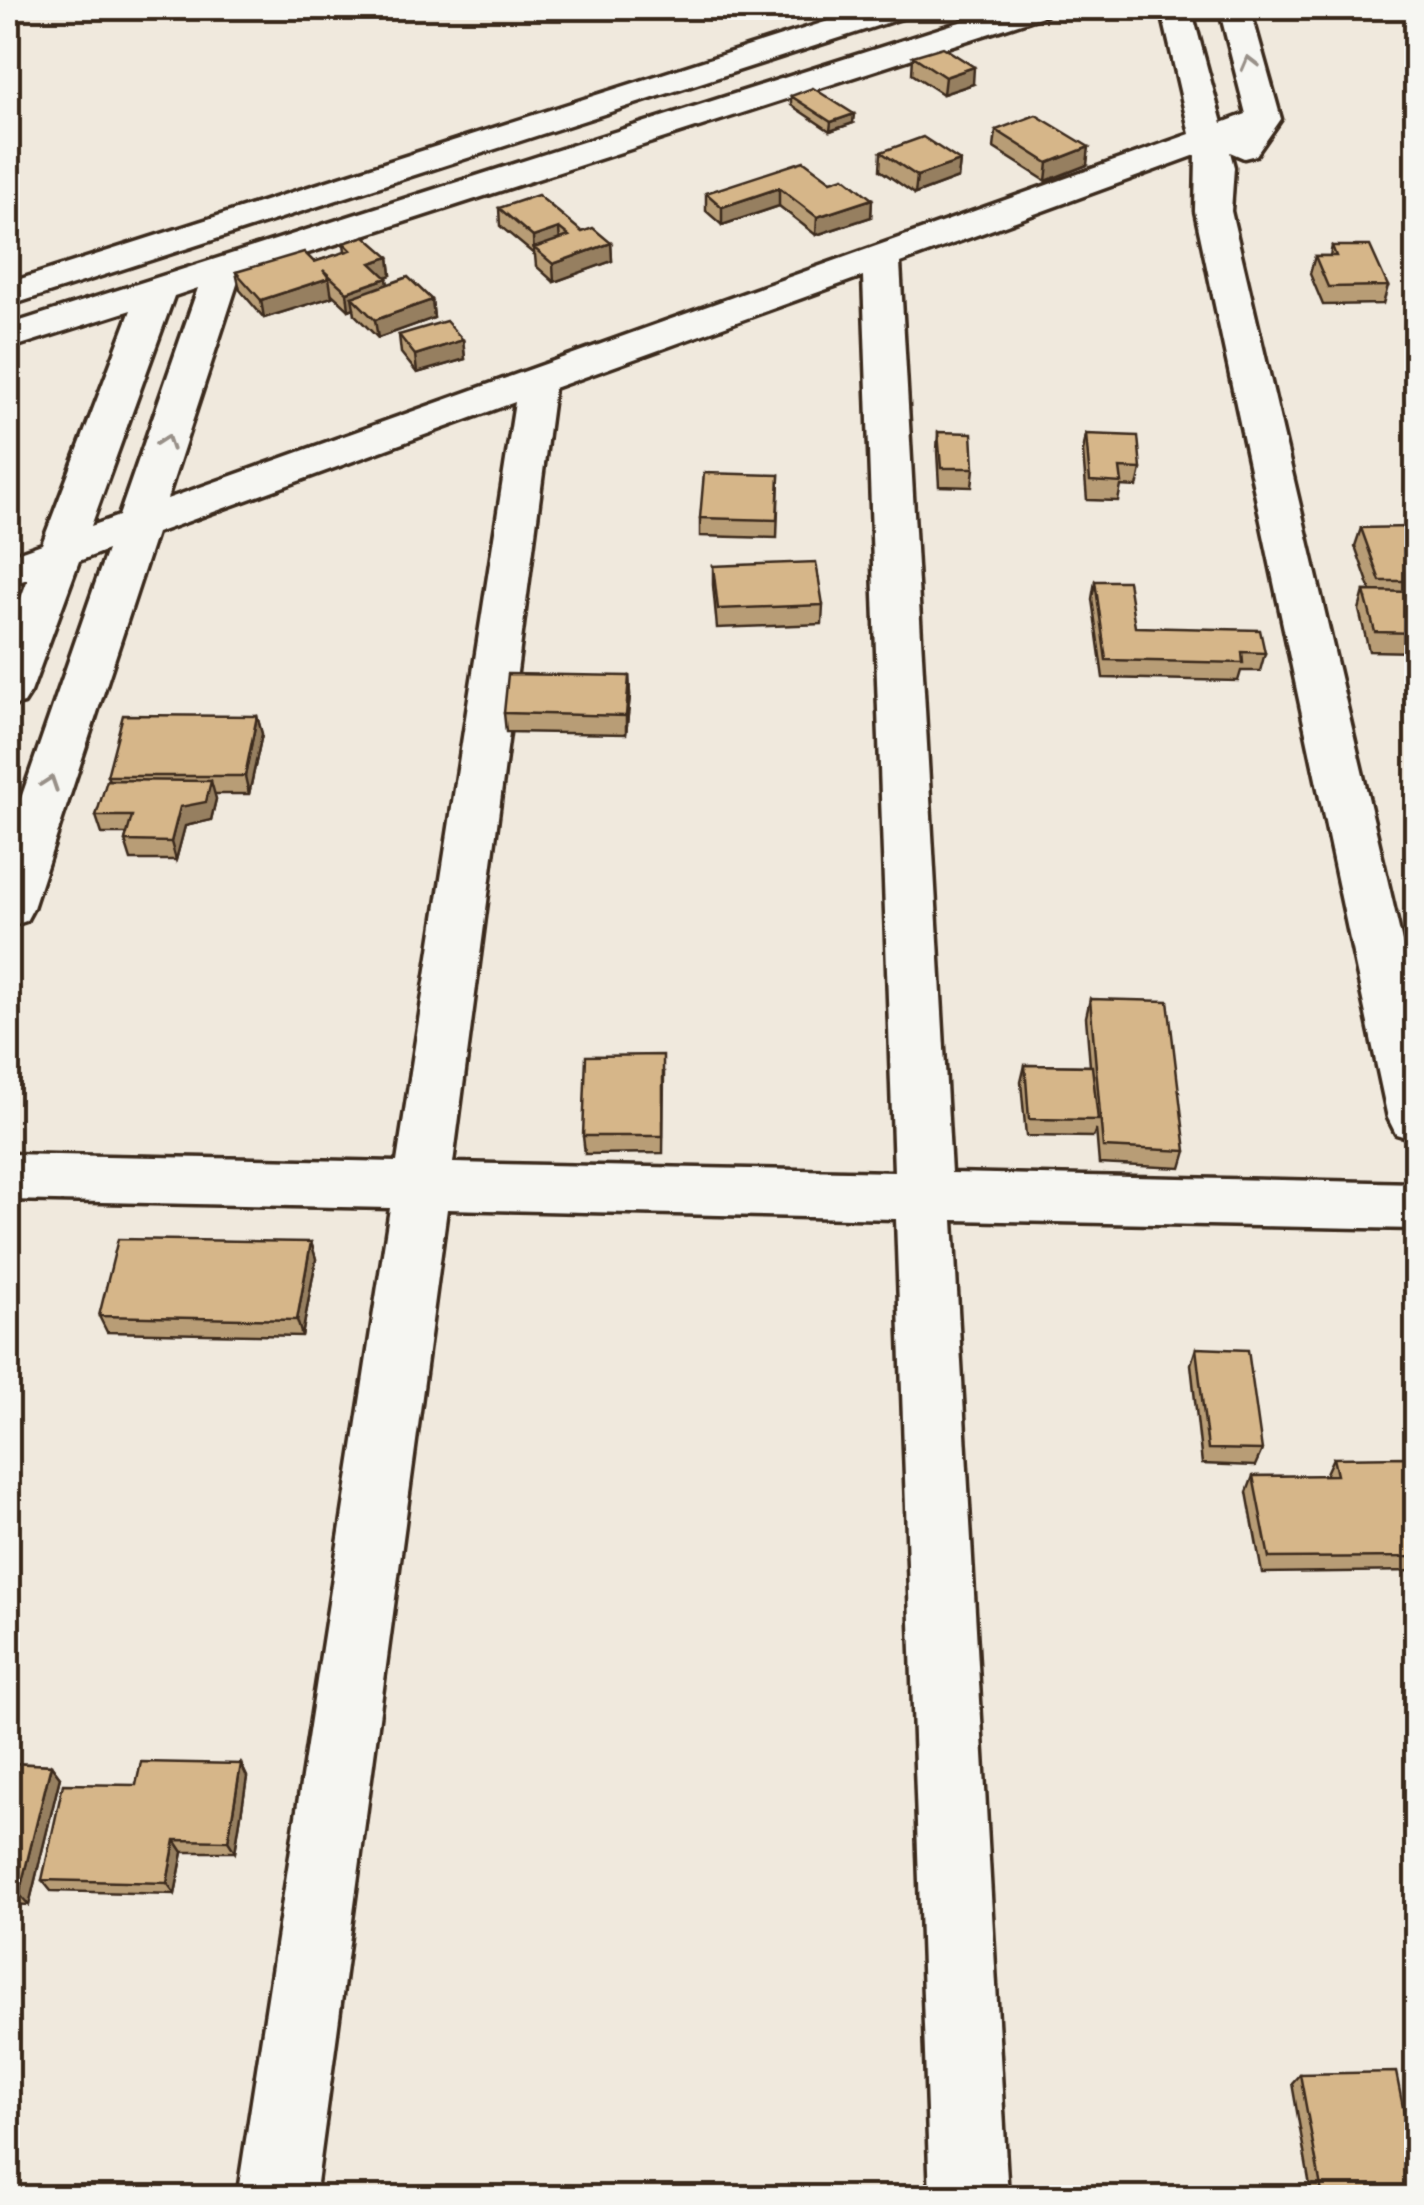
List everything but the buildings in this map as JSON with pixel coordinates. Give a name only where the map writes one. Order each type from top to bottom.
[{"type":"street","points":[[8,295],[900,8]]},
{"type":"street","points":[[8,337],[1035,8]]},
{"type":"street","points":[[1176,8],[1212,152],[1213,210],[1416,1118]]},
{"type":"street","points":[[8,571],[881,254],[1212,152],[1264,119],[1235,8]]},
{"type":"street","points":[[881,254],[969,2198]]},
{"type":"street","points":[[8,908],[224,267]]},
{"type":"street","points":[[8,692],[158,289]]},
{"type":"street","points":[[276,2198],[536,402],[534,380]]},
{"type":"street","points":[[8,1177],[1416,1206]]}]
